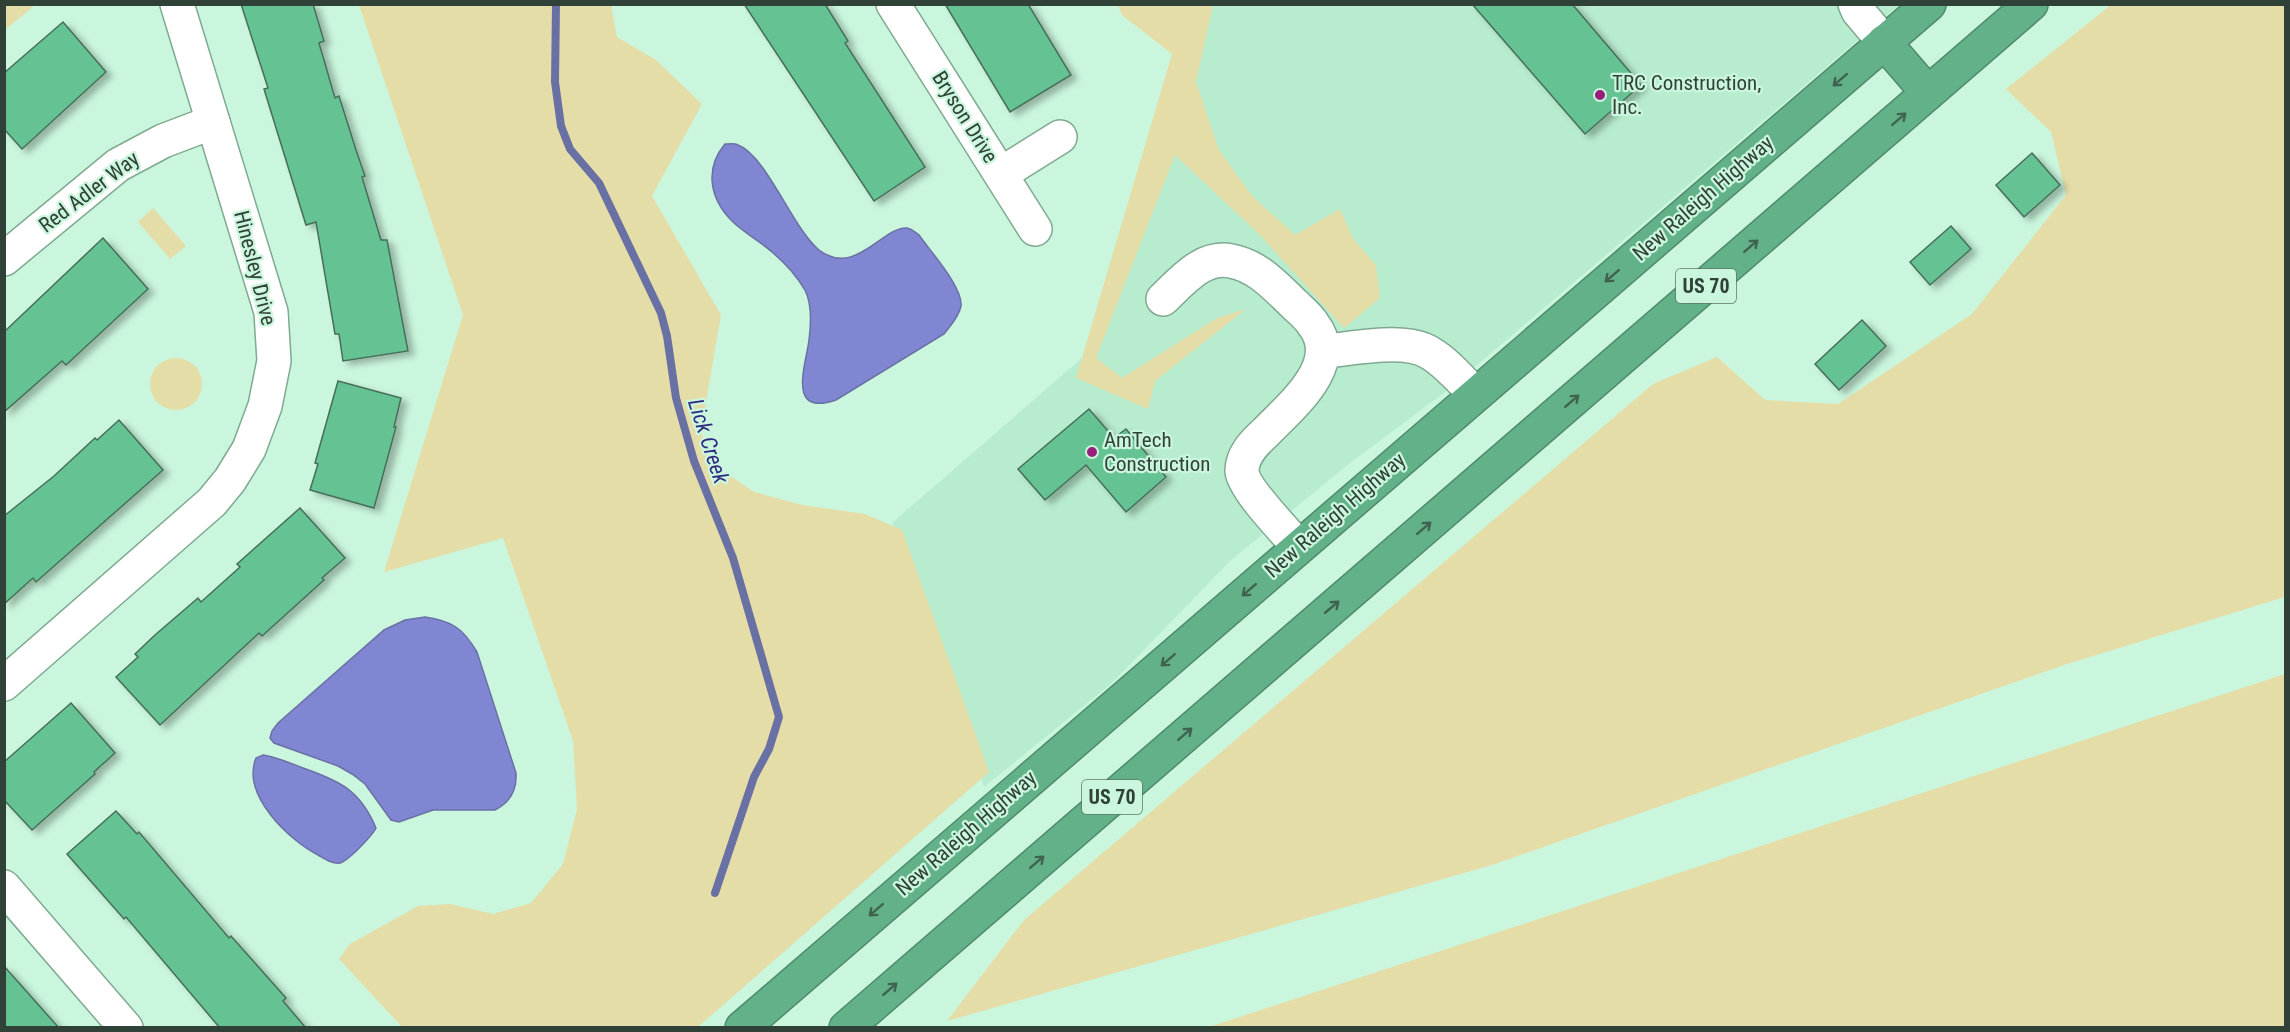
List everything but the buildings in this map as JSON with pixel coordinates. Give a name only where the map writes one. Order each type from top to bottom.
[{"type":"highway","name":"New Raleigh Highway","points":[[742,1028],[1929,4]]},
{"type":"highway","name":"US 70","points":[[846,1028],[2031,4]]},
{"type":"highway","points":[[1884,42],[1928,93]]},
{"type":"street","name":"Hinesley Drive","points":[[4,684],[212,502],[230,480],[249,449],[265,406],[274,361],[271,312],[260,268],[177,4]]},
{"type":"street","name":"Bryson Drive","points":[[893,4],[1035,229]]},
{"type":"street","points":[[1855,4],[1858,11],[1884,42]]},
{"type":"street","name":"Red Adler Way","points":[[4,259],[118,165],[163,141],[213,122]]},
{"type":"street","points":[[1001,174],[1060,137]]},
{"type":"street","points":[[1163,299],[1192,272],[1209,262],[1223,259],[1251,267],[1267,278],[1313,324],[1320,337],[1323,351],[1319,369],[1310,385],[1253,445],[1245,456],[1242,468],[1243,479],[1299,547]]},
{"type":"street","points":[[1323,351],[1399,345],[1422,349],[1440,361],[1475,394]]},
{"type":"street","points":[[4,887],[126,1028]]},
{"type":"shaded area","points":[[5,4],[35,4],[35,5],[5,30]]},
{"type":"shaded area","points":[[2112,4],[2285,5],[2285,597],[2064,665],[1492,865],[947,1021],[1024,920],[1653,384],[1717,357],[1765,400],[1838,404],[1972,314],[2066,195],[2051,132],[2006,89]]},
{"type":"shaded area","points":[[359,5],[611,5],[617,37],[656,60],[702,104],[652,196],[721,315],[701,431],[713,464],[754,492],[802,505],[865,514],[902,530],[989,772],[698,1027],[402,1027],[339,959],[350,944],[418,906],[450,904],[493,914],[531,903],[563,864],[577,809],[573,741],[503,538],[384,572],[463,315]]},
{"type":"shaded area","points":[[1118,5],[1213,5],[1196,82],[1219,150],[1252,196],[1295,235],[1340,209],[1353,239],[1376,265],[1380,298],[1344,328],[1261,236],[1175,155],[1096,358],[1122,378],[1217,318],[1246,309],[1155,381],[1148,409],[1076,378],[1172,54],[1122,15]]},
{"type":"shaded area","points":[[1193,5],[1899,5],[1449,389],[1350,463],[1230,561],[1112,683],[984,787],[892,523],[1089,352]]},
{"type":"shaded area","points":[[153,208],[186,246],[170,259],[138,222]]},
{"type":"shaded area","points":[[171,358],[181,358],[191,362],[198,369],[202,384],[198,399],[191,406],[181,410],[171,410],[161,406],[154,399],[150,389],[150,379],[154,369],[161,362]]},
{"type":"shaded area","points":[[2285,674],[2285,1027],[1209,1027]]},
{"type":"water","points":[[725,144],[737,144],[759,163],[809,240],[819,250],[832,257],[845,258],[856,255],[898,230],[907,228],[919,235],[938,259],[957,289],[960,298],[961,306],[958,314],[944,334],[836,400],[820,403],[810,401],[805,395],[803,386],[810,328],[810,308],[807,296],[798,279],[786,265],[737,225],[719,203],[712,184],[712,174],[714,163]]},
{"type":"water","points":[[425,617],[443,621],[462,631],[477,652],[516,773],[515,785],[509,799],[495,810],[433,810],[399,822],[391,820],[365,784],[352,774],[338,766],[274,743],[270,738],[278,723],[384,630],[405,620]]},
{"type":"water","points":[[263,755],[316,773],[347,789],[356,796],[370,815],[376,828],[374,832],[354,853],[340,863],[329,861],[306,848],[270,815],[261,801],[255,787],[253,772],[256,758]]},
{"type":"waterway","name":"Lick Creek","points":[[556,4],[555,82],[561,126],[570,149],[599,183],[661,313],[667,336],[676,398],[694,461],[733,558],[779,717],[769,749],[754,777],[715,893]]},
{"type":"place","name":"TRC Construction, Inc.","points":[[1600,95]]},
{"type":"place","name":"AmTech Construction","points":[[1092,452]]}]
